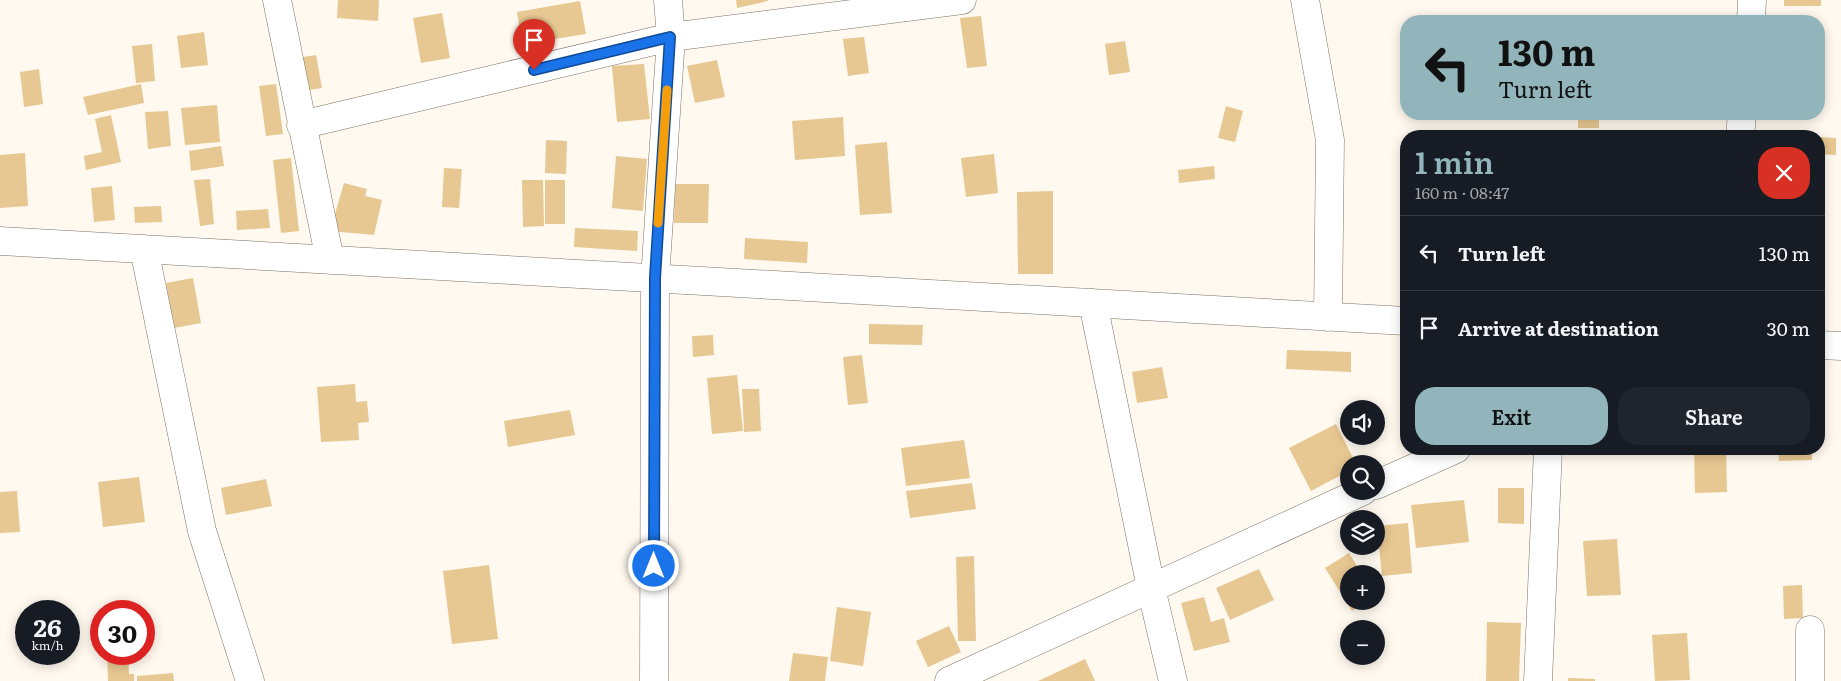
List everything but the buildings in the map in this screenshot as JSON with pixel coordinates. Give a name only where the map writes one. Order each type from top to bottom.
[{"type":"street","points":[[277,0],[301,126],[330,260]]},
{"type":"street","points":[[654,681],[655,278],[670,37],[668,0]]},
{"type":"street","points":[[301,126],[670,37],[962,0]]},
{"type":"street","points":[[1305,0],[1330,140],[1328,317]]},
{"type":"street","points":[[1751,15],[1752,0]]},
{"type":"street","points":[[0,241],[1400,321]]},
{"type":"street","points":[[144,249],[202,531],[250,681]]},
{"type":"street","points":[[1093,303],[1151,588],[1173,681]]},
{"type":"street","points":[[1825,345],[1841,346]]},
{"type":"street","points":[[1385,481],[1443,455]]},
{"type":"street","points":[[1538,681],[1548,455]]},
{"type":"street","points":[[949,681],[1343,500]]},
{"type":"street","points":[[1810,630],[1810,681]]},
{"type":"slow traffic","points":[[658,223],[667,90]]},
{"type":"route","points":[[534,70],[670,37],[655,278],[654,566]]}]
